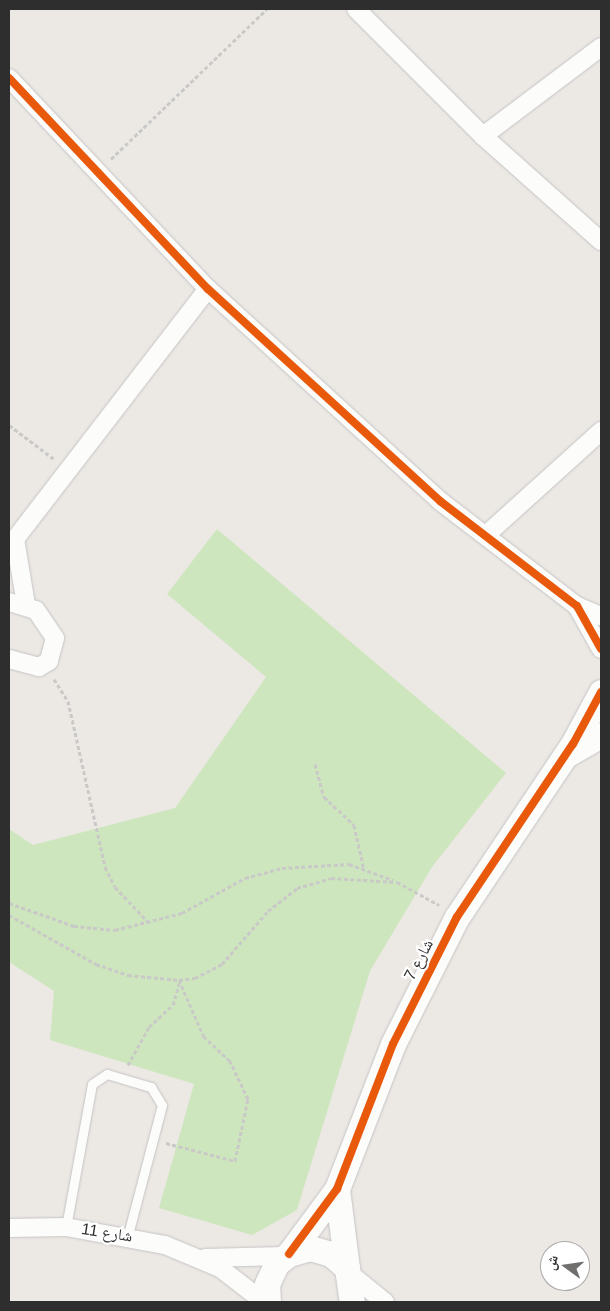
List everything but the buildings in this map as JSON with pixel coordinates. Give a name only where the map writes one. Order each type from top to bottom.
[{"type":"street","points":[[356,9],[483,136],[601,241]]},
{"type":"street","points":[[483,136],[601,47]]},
{"type":"street","points":[[9,78],[208,289],[440,501],[486,534],[577,606],[601,616]]},
{"type":"street","points":[[26,605],[12,543],[208,289]]},
{"type":"street","points":[[486,534],[601,431]]},
{"type":"street","points":[[9,602],[26,605],[44,618],[55,638],[49,661],[39,667],[9,658]]},
{"type":"street","points":[[577,606],[601,649]]},
{"type":"street","name":"شارع 7","points":[[266,1302],[271,1273],[337,1190],[393,1044],[457,917],[564,757],[601,692]]},
{"type":"street","name":"شارع 7","points":[[564,757],[601,735]]},
{"type":"street","name":"شارع 7","points":[[337,1190],[352,1302]]},
{"type":"street","name":"شارع 11","points":[[9,1228],[66,1227],[128,1235],[202,1258],[266,1302]]},
{"type":"street","points":[[287,1255],[321,1250],[385,1302]]},
{"type":"street","name":"شارع 11","points":[[202,1258],[287,1255]]},
{"type":"lane","points":[[66,1227],[92,1084],[107,1074],[150,1087],[162,1105],[128,1235]]},
{"type":"path","points":[[98,172],[267,9]]},
{"type":"path","points":[[9,425],[69,470]]},
{"type":"path","points":[[39,667],[60,684],[68,701],[105,868],[115,887],[150,924]]},
{"type":"path","points":[[315,764],[324,797],[354,825],[364,870]]},
{"type":"path","points":[[9,904],[74,926],[115,930],[150,924],[182,913],[245,878],[282,868],[325,864],[364,870],[398,882],[457,917]]},
{"type":"path","points":[[9,915],[96,964],[128,976],[179,980],[195,978],[222,964],[268,911],[297,888],[331,878],[398,882]]},
{"type":"path","points":[[132,1080],[128,1065],[138,1042],[173,1005],[179,980]]},
{"type":"path","points":[[152,1140],[235,1161],[246,1117],[248,1099],[243,1080],[204,1037],[179,980]]},
{"type":"green space","points":[[217,529],[506,773],[432,867],[370,971],[297,1210],[252,1235],[159,1208],[194,1084],[50,1040],[54,991],[9,962],[9,829],[33,845],[175,808],[266,677],[167,594]]},
{"type":"cycle path","points":[[9,78],[208,289],[440,501],[577,606],[601,649]]},
{"type":"cycle path","points":[[289,1254],[337,1189],[393,1044],[457,917],[573,744],[601,692]]}]
